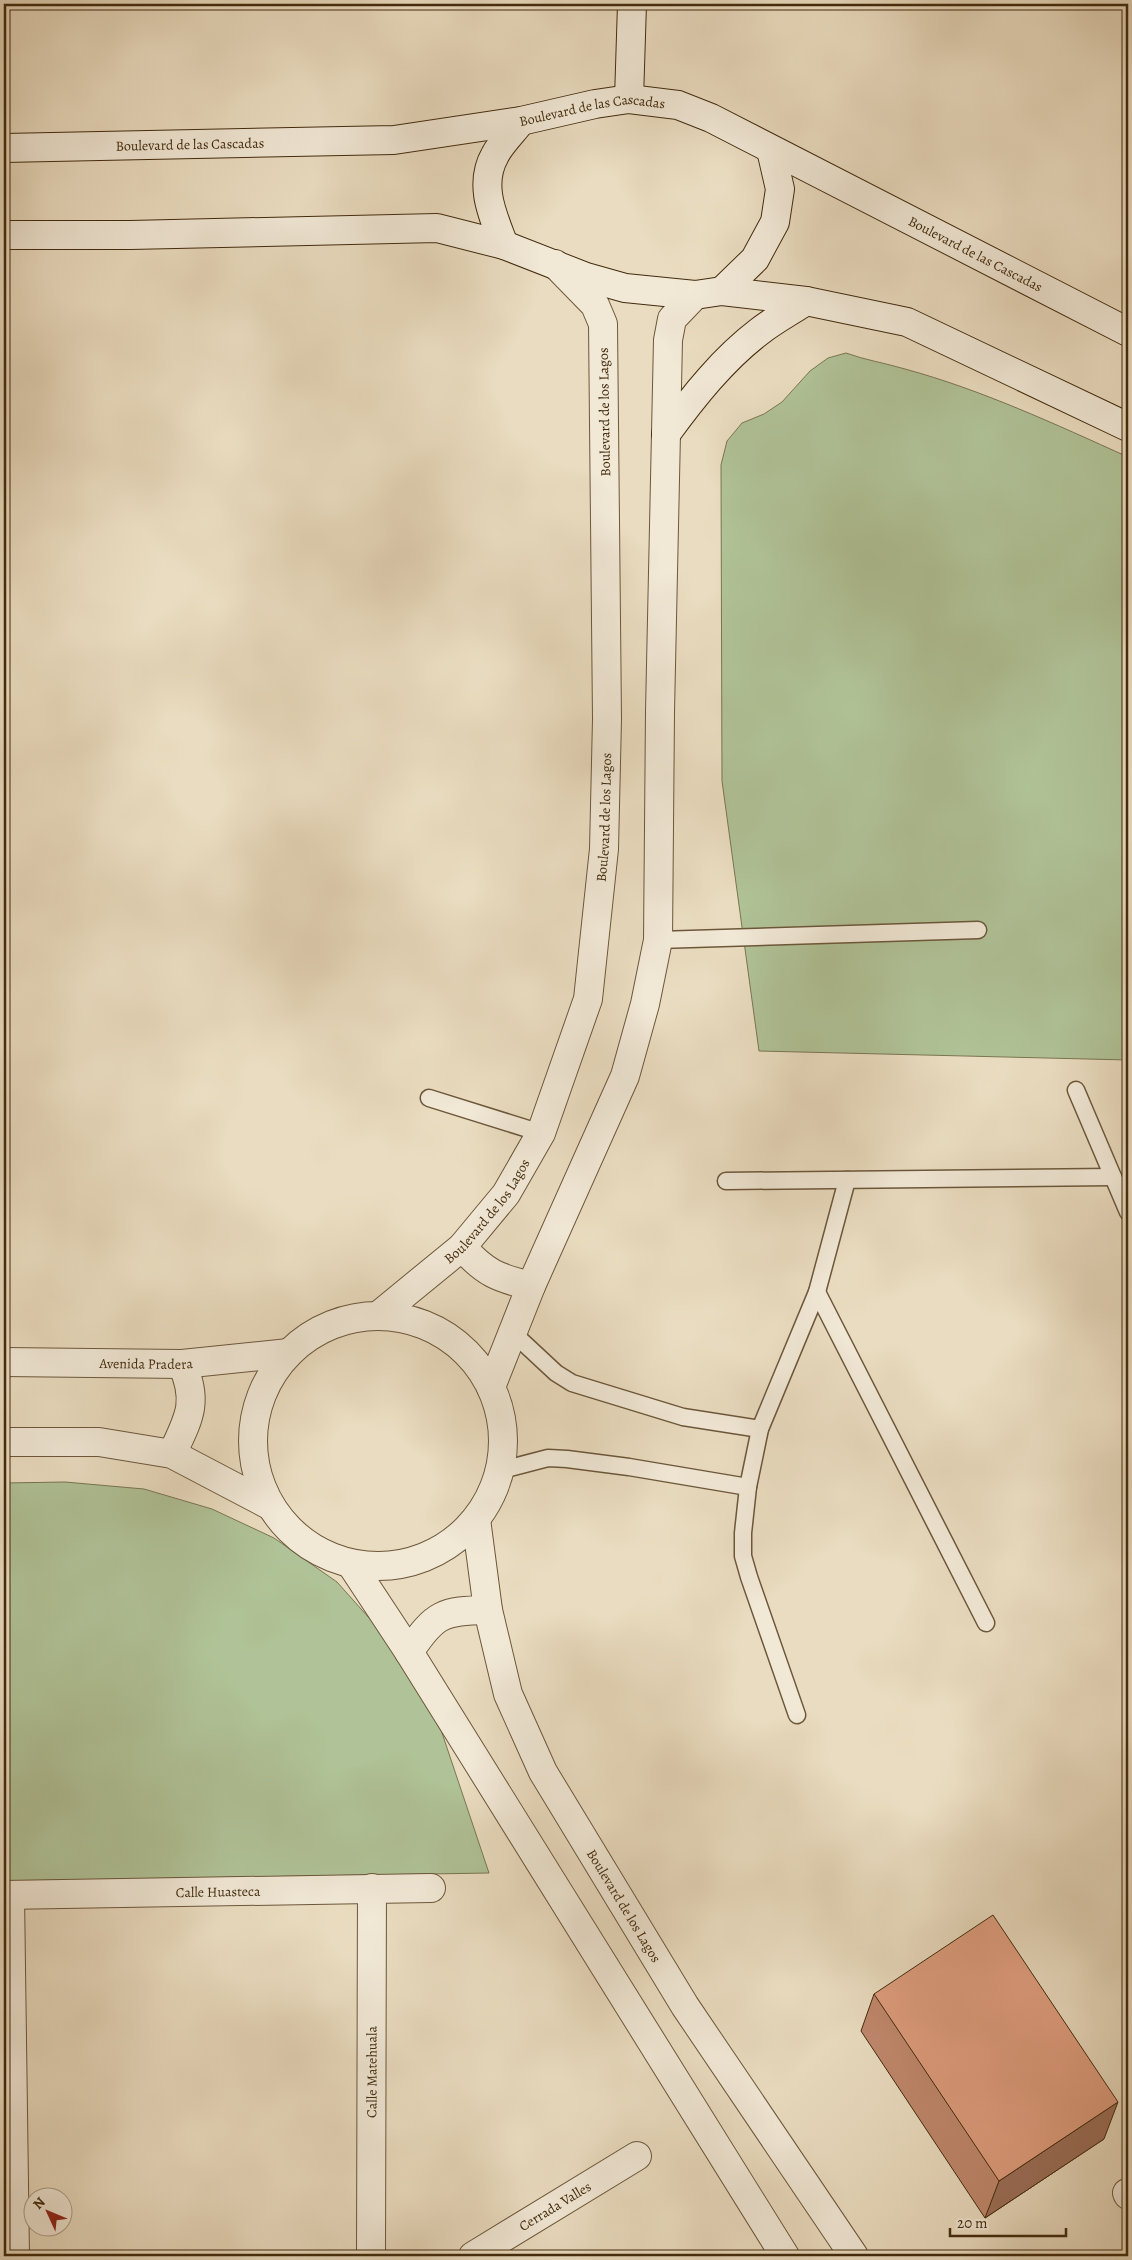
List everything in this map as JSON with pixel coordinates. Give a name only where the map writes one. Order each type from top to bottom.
[{"type":"street","points":[[629,99],[632,4]]},
{"type":"street","name":"Boulevard de las Cascadas","points":[[4,148],[394,140],[521,121],[629,99],[678,105],[711,118],[1128,332]]},
{"type":"street","points":[[504,245],[492,213],[486,184],[494,156],[521,121]]},
{"type":"street","points":[[722,291],[755,259],[775,222],[780,189],[771,150]]},
{"type":"street","points":[[4,234],[130,235],[436,228],[504,245],[586,277],[625,288],[695,295],[722,291],[806,301],[907,322],[1128,427]]},
{"type":"street","name":"Boulevard de los Lagos","points":[[379,1315],[462,1247],[506,1194],[541,1133],[588,999],[604,848],[607,719],[603,324],[595,306],[555,264]]},
{"type":"street","points":[[491,1387],[531,1286],[626,1076],[645,1004],[658,940],[660,712],[668,340],[672,319],[695,295]]},
{"type":"street","points":[[666,434],[696,393],[723,365],[759,331],[806,301]]},
{"type":"street","points":[[462,1247],[475,1262],[492,1274],[531,1286]]},
{"type":"street","points":[[379,1315],[414,1320],[446,1334],[472,1358],[491,1387],[502,1420],[503,1455],[494,1488],[476,1519],[451,1543],[420,1560],[385,1567],[351,1564],[318,1552],[290,1532],[269,1505],[254,1466],[253,1426],[265,1386],[288,1353],[330,1325],[379,1315]]},
{"type":"street","name":"Avenida Pradera","points":[[4,1362],[182,1364],[288,1353]]},
{"type":"street","points":[[172,1454],[187,1423],[192,1399],[188,1376],[182,1364]]},
{"type":"street","points":[[4,1442],[99,1442],[172,1454],[269,1505]]},
{"type":"street","name":"Boulevard de los Lagos","points":[[476,1519],[488,1610],[508,1694],[543,1772],[685,2006],[854,2256]]},
{"type":"street","points":[[351,1564],[409,1652],[785,2256]]},
{"type":"street","points":[[409,1652],[427,1626],[442,1616],[460,1611],[488,1610]]},
{"type":"street","name":"Calle Matehuala","points":[[371,2256],[372,1888]]},
{"type":"street","name":"Calle Huasteca","points":[[7,1895],[430,1888]]},
{"type":"street","points":[[7,1895],[10,2226],[15,2256]]},
{"type":"street","name":"Cerrada Valles","points":[[473,2256],[637,2156]]},
{"type":"lane","points":[[658,940],[978,930]]},
{"type":"lane","points":[[1076,1090],[1128,1212]]},
{"type":"lane","points":[[429,1098],[541,1133]]},
{"type":"lane","points":[[726,1181],[1113,1177]]},
{"type":"lane","points":[[797,1715],[743,1556],[748,1487],[760,1429],[817,1292],[847,1180]]},
{"type":"lane","points":[[817,1292],[986,1623]]},
{"type":"lane","points":[[512,1332],[556,1373],[572,1383],[682,1417],[760,1429]]},
{"type":"lane","points":[[498,1472],[548,1458],[567,1459],[629,1467],[748,1487]]},
{"type":"green space","points":[[846,353],[934,377],[990,397],[1128,457],[1128,1060],[759,1051],[722,781],[721,465],[727,441],[742,423],[764,414],[782,402],[810,371],[828,358]]},
{"type":"green space","points":[[65,1482],[144,1489],[212,1509],[274,1538],[337,1582],[386,1637],[437,1718],[489,1873],[4,1881],[4,1483]]},
{"type":"building","points":[[993,1915],[1118,2102],[999,2181],[874,1994]]}]
